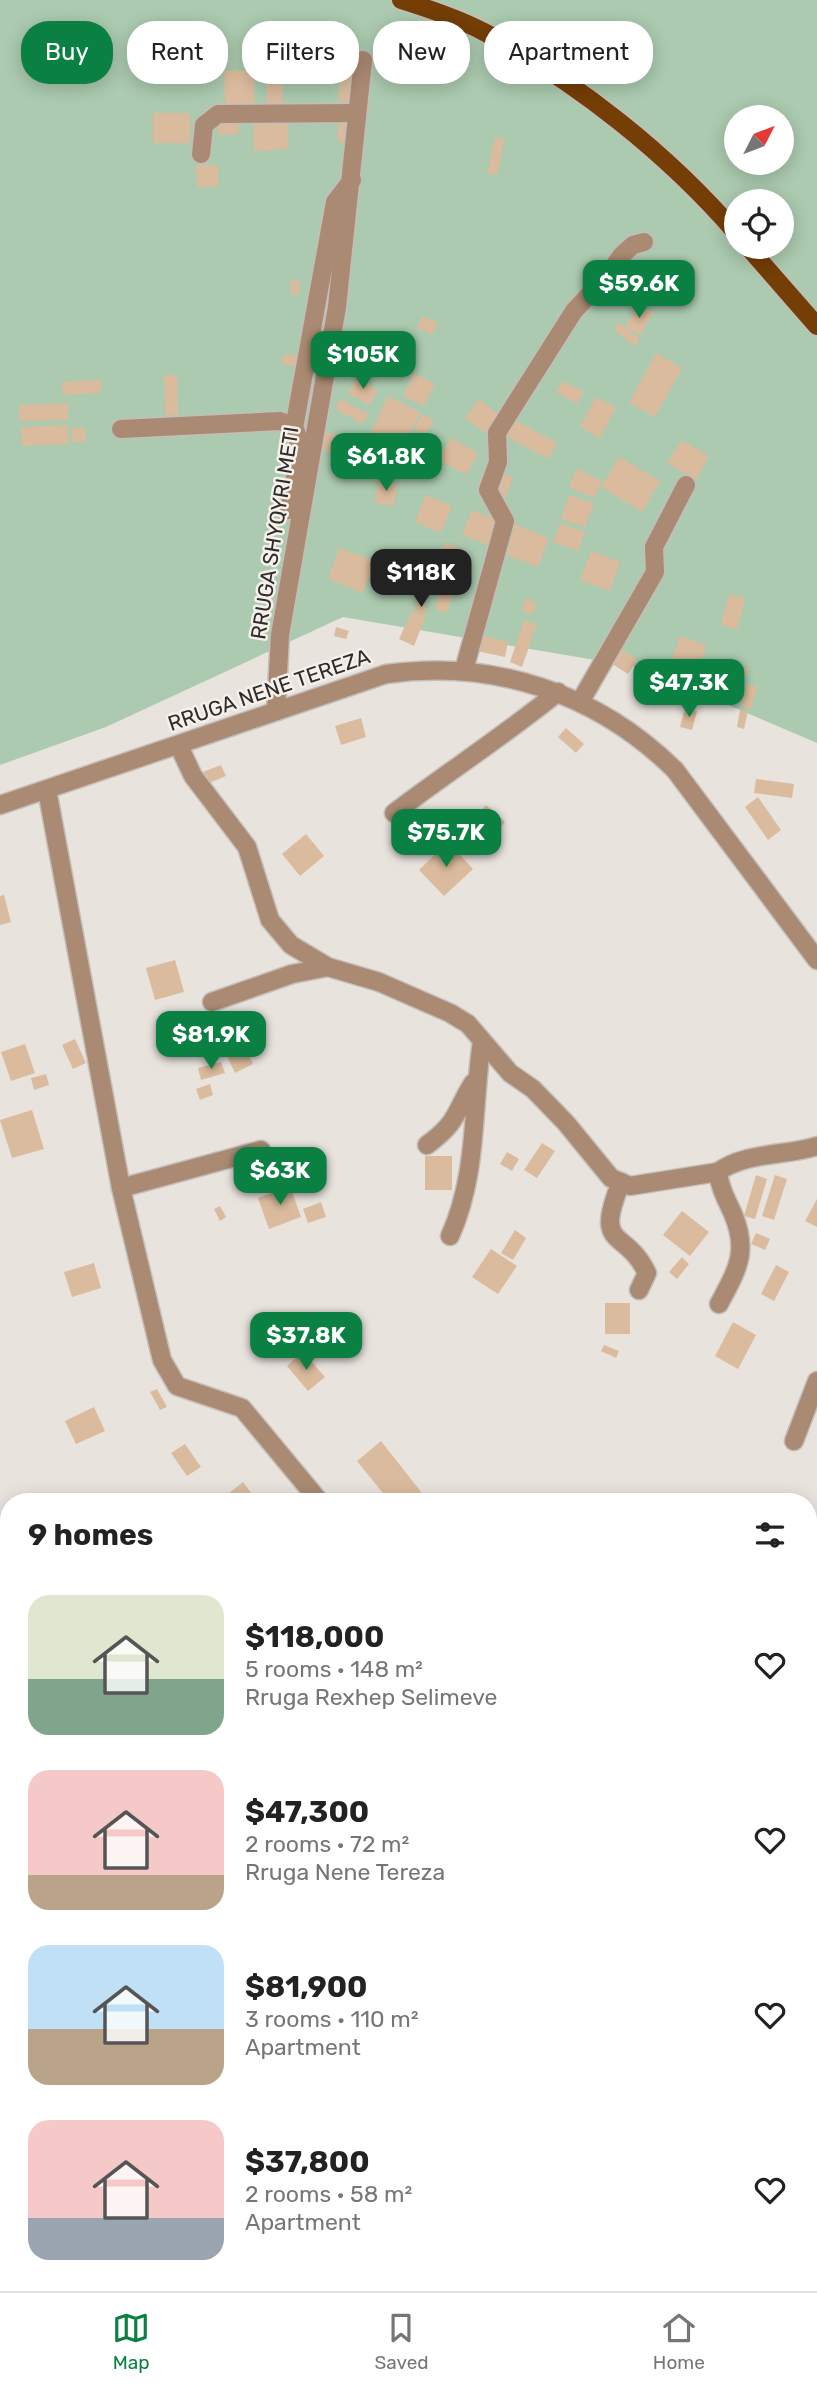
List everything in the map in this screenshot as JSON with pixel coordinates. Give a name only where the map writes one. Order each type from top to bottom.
[{"type":"main road","points":[[401,0],[484,32],[547,71],[636,136],[724,221]]},
{"type":"main road","points":[[758,259],[817,326]]},
{"type":"street","name":"RRUGA SHYQYRI METI","points":[[276,711],[275,681],[322,383],[337,307],[363,60]]},
{"type":"street","points":[[201,154],[204,125],[218,114],[357,113]]},
{"type":"street","points":[[275,681],[269,673],[268,663],[299,445],[294,428],[335,202],[352,180]]},
{"type":"street","points":[[464,670],[505,521],[488,490],[498,462],[497,433],[573,311],[606,277],[621,256],[633,245],[644,242]]},
{"type":"street","points":[[121,429],[280,421],[294,428]]},
{"type":"street","points":[[580,702],[655,572],[654,547],[686,485]]},
{"type":"street","name":"RRUGA NENE TEREZA","points":[[0,805],[386,674],[418,669],[464,670],[538,684],[580,702],[649,744],[675,770],[817,960]]},
{"type":"street","points":[[394,813],[469,756],[516,726],[558,692]]},
{"type":"street","points":[[179,746],[193,776],[247,847],[270,920],[291,946],[328,967],[379,982],[450,1013],[468,1024],[510,1073],[534,1089],[566,1123],[611,1178],[630,1185],[660,1183],[718,1172],[731,1162],[817,1146]]},
{"type":"street","points":[[47,790],[121,1188],[162,1360],[177,1386],[242,1408],[313,1493]]},
{"type":"street","points":[[212,1002],[292,974],[328,967]]},
{"type":"street","points":[[450,1236],[463,1208],[468,1183],[476,1133],[477,1077],[482,1041]]},
{"type":"street","points":[[427,1145],[449,1129],[477,1077]]},
{"type":"street","points":[[121,1188],[261,1150]]},
{"type":"street","points":[[718,1172],[720,1191],[733,1215],[742,1247],[738,1267],[719,1304]]},
{"type":"street","points":[[621,1182],[610,1208],[609,1222],[614,1237],[641,1261],[648,1273],[639,1290]]},
{"type":"street","points":[[794,1441],[817,1381]]},
{"type":"green space","points":[[0,0],[817,0],[817,743],[642,668],[343,617],[106,727],[0,765]]},
{"type":"building","points":[[242,70],[242,84],[254,84],[255,104],[225,105],[224,84],[228,84],[228,71]]},
{"type":"building","points":[[266,84],[282,84],[283,106],[267,107]]},
{"type":"building","points":[[340,84],[354,84],[352,102],[338,101]]},
{"type":"building","points":[[153,113],[190,113],[190,143],[153,143]]},
{"type":"building","points":[[339,116],[352,118],[350,143],[337,142]]},
{"type":"building","points":[[238,119],[239,134],[218,135],[218,120]]},
{"type":"building","points":[[287,122],[289,149],[254,151],[253,124]]},
{"type":"building","points":[[495,137],[505,139],[497,175],[487,173]]},
{"type":"building","points":[[196,165],[218,165],[218,187],[197,187]]},
{"type":"building","points":[[299,280],[300,295],[291,295],[290,281]]},
{"type":"building","points":[[638,305],[653,313],[640,335],[625,327]]},
{"type":"building","points":[[422,316],[438,323],[432,335],[417,328]]},
{"type":"building","points":[[619,323],[640,339],[635,346],[614,330]]},
{"type":"building","points":[[384,330],[410,343],[400,365],[373,353]]},
{"type":"building","points":[[656,353],[682,368],[655,417],[629,403]]},
{"type":"building","points":[[283,354],[299,355],[298,366],[283,365]]},
{"type":"building","points":[[414,373],[435,384],[424,406],[403,396]]},
{"type":"building","points":[[164,375],[177,375],[178,415],[165,415]]},
{"type":"building","points":[[357,378],[378,390],[369,405],[348,393]]},
{"type":"building","points":[[101,380],[101,393],[63,395],[62,382]]},
{"type":"building","points":[[563,381],[584,392],[577,404],[556,392]]},
{"type":"building","points":[[388,396],[420,412],[404,448],[371,433]]},
{"type":"building","points":[[596,397],[616,408],[600,438],[580,427]]},
{"type":"building","points":[[340,399],[369,414],[363,424],[335,409]]},
{"type":"building","points":[[479,399],[502,417],[488,435],[465,418]]},
{"type":"building","points":[[68,403],[68,420],[19,421],[19,405]]},
{"type":"building","points":[[422,414],[434,420],[426,435],[414,429]]},
{"type":"building","points":[[513,419],[557,443],[548,459],[504,435]]},
{"type":"building","points":[[68,425],[69,444],[22,446],[21,427]]},
{"type":"building","points":[[72,428],[86,428],[86,442],[72,442]]},
{"type":"building","points":[[326,432],[350,439],[346,456],[321,449]]},
{"type":"building","points":[[451,438],[478,453],[466,475],[439,460]]},
{"type":"building","points":[[681,440],[709,456],[696,480],[667,463]]},
{"type":"building","points":[[619,457],[660,481],[642,512],[601,487]]},
{"type":"building","points":[[376,465],[389,466],[387,479],[375,477]]},
{"type":"building","points":[[577,469],[602,481],[594,498],[569,487]]},
{"type":"building","points":[[500,472],[513,477],[505,498],[492,493]]},
{"type":"building","points":[[378,481],[397,484],[394,506],[375,503]]},
{"type":"building","points":[[426,495],[452,506],[441,533],[415,522]]},
{"type":"building","points":[[569,495],[594,503],[585,527],[561,519]]},
{"type":"building","points":[[472,510],[497,520],[487,545],[462,535]]},
{"type":"building","points":[[560,523],[585,532],[578,551],[553,542]]},
{"type":"building","points":[[514,524],[549,538],[538,567],[503,554]]},
{"type":"building","points":[[445,543],[459,548],[451,571],[437,566]]},
{"type":"building","points":[[339,548],[375,561],[363,593],[328,579]]},
{"type":"building","points":[[591,551],[620,562],[610,591],[580,580]]},
{"type":"building","points":[[441,590],[453,594],[446,613],[435,609]]},
{"type":"building","points":[[729,594],[745,598],[737,629],[721,625]]},
{"type":"building","points":[[527,598],[537,604],[531,615],[521,609]]},
{"type":"building","points":[[418,603],[428,608],[425,614],[414,609]]},
{"type":"building","points":[[412,610],[426,615],[414,646],[399,639]]},
{"type":"building","points":[[524,620],[537,624],[522,667],[510,662]]},
{"type":"building","points":[[336,627],[349,631],[346,639],[334,636]]},
{"type":"building","points":[[480,635],[508,642],[505,657],[477,651]]},
{"type":"building","points":[[680,636],[706,645],[697,672],[671,663]]},
{"type":"building","points":[[615,645],[637,660],[628,674],[606,660]]},
{"type":"building","points":[[722,659],[749,669],[745,679],[718,669]]},
{"type":"building","points":[[747,684],[757,687],[751,709],[741,706]]},
{"type":"building","points":[[685,708],[697,711],[692,730],[680,727]]},
{"type":"building","points":[[740,710],[748,711],[744,729],[737,727]]},
{"type":"building","points":[[361,718],[366,737],[341,745],[335,726]]},
{"type":"building","points":[[566,728],[584,744],[576,753],[558,737]]},
{"type":"building","points":[[221,765],[226,776],[204,785],[200,773]]},
{"type":"building","points":[[756,779],[794,784],[792,798],[754,793]]},
{"type":"building","points":[[758,797],[781,830],[768,840],[745,807]]},
{"type":"building","points":[[486,805],[505,822],[481,848],[463,832]]},
{"type":"building","points":[[306,834],[324,856],[300,876],[282,854]]},
{"type":"building","points":[[448,842],[473,869],[444,896],[419,870]]},
{"type":"building","points":[[4,895],[11,922],[0,925],[0,896]]},
{"type":"building","points":[[175,960],[184,992],[155,1000],[146,968]]},
{"type":"building","points":[[75,1039],[86,1063],[73,1069],[62,1045]]},
{"type":"building","points":[[243,1043],[253,1064],[235,1073],[225,1052]]},
{"type":"building","points":[[25,1044],[35,1073],[11,1081],[1,1052]]},
{"type":"building","points":[[221,1062],[225,1073],[201,1080],[198,1068]]},
{"type":"building","points":[[46,1074],[49,1085],[34,1090],[31,1078]]},
{"type":"building","points":[[210,1084],[213,1095],[200,1100],[196,1089]]},
{"type":"building","points":[[32,1110],[44,1149],[12,1158],[0,1120]]},
{"type":"building","points":[[542,1143],[555,1151],[537,1178],[524,1170]]},
{"type":"building","points":[[507,1152],[519,1159],[512,1171],[500,1164]]},
{"type":"building","points":[[425,1156],[452,1156],[452,1190],[425,1190]]},
{"type":"building","points":[[756,1175],[767,1179],[755,1219],[744,1216]]},
{"type":"building","points":[[775,1175],[787,1179],[774,1220],[762,1216]]},
{"type":"building","points":[[290,1186],[301,1217],[269,1229],[258,1198]]},
{"type":"building","points":[[817,1199],[817,1227],[805,1221]]},
{"type":"building","points":[[321,1202],[326,1217],[308,1223],[303,1209]]},
{"type":"building","points":[[220,1206],[226,1217],[220,1221],[214,1209]]},
{"type":"building","points":[[682,1211],[709,1232],[690,1256],[663,1235]]},
{"type":"building","points":[[515,1230],[526,1238],[513,1260],[501,1253]]},
{"type":"building","points":[[756,1233],[770,1239],[765,1250],[751,1244]]},
{"type":"building","points":[[491,1249],[517,1266],[498,1294],[472,1277]]},
{"type":"building","points":[[682,1257],[689,1264],[677,1279],[669,1272]]},
{"type":"building","points":[[94,1263],[101,1288],[72,1297],[64,1272]]},
{"type":"building","points":[[776,1265],[789,1272],[774,1301],[761,1294]]},
{"type":"building","points":[[605,1303],[630,1303],[630,1334],[605,1334]]},
{"type":"building","points":[[733,1322],[756,1335],[738,1369],[715,1356]]},
{"type":"building","points":[[604,1345],[619,1351],[616,1358],[601,1351]]},
{"type":"building","points":[[303,1352],[325,1377],[308,1391],[287,1366]]},
{"type":"building","points":[[157,1389],[167,1407],[160,1410],[150,1392]]},
{"type":"building","points":[[94,1407],[105,1431],[76,1444],[65,1421]]},
{"type":"building","points":[[381,1441],[422,1493],[383,1493],[357,1461]]},
{"type":"building","points":[[185,1444],[201,1467],[187,1476],[171,1453]]},
{"type":"building","points":[[243,1482],[251,1493],[229,1493]]}]
